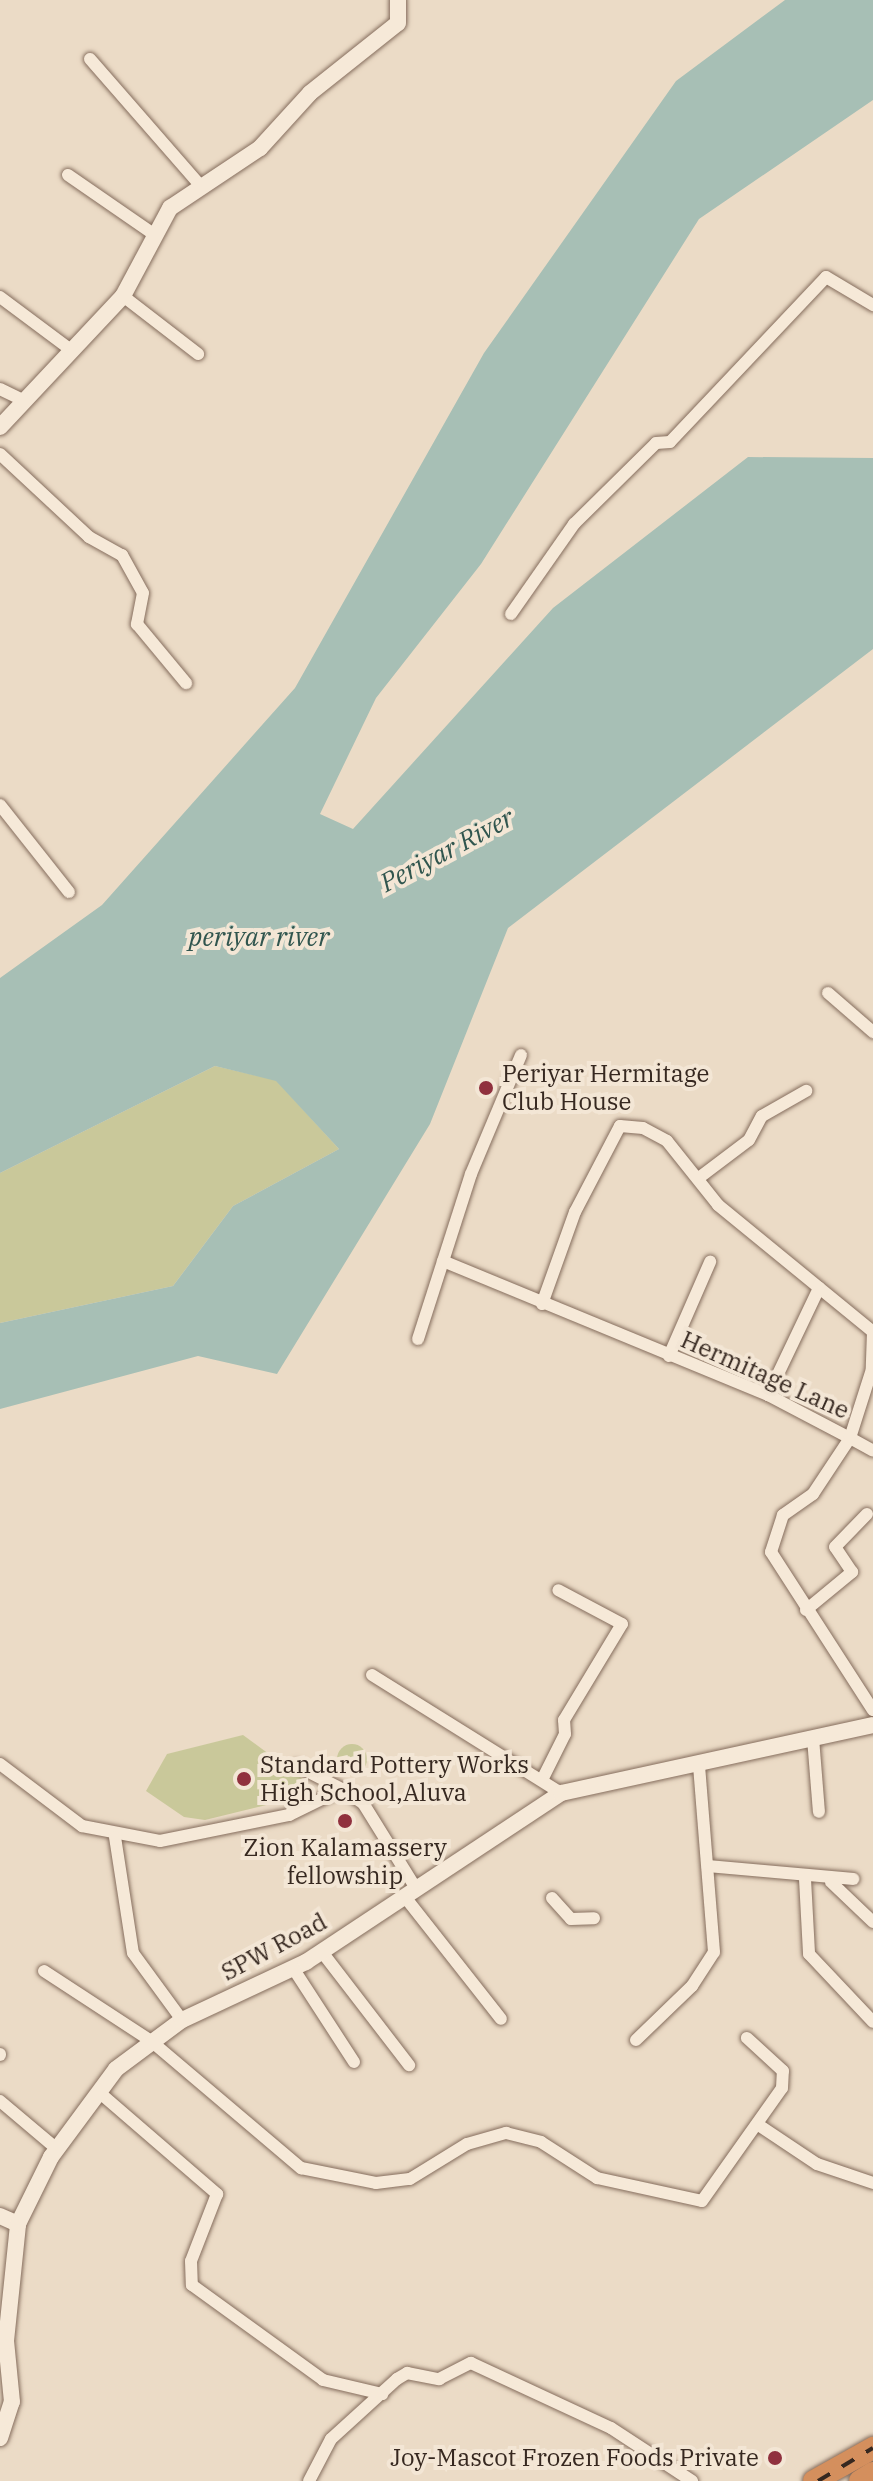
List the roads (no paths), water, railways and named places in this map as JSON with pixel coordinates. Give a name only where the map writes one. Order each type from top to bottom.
[{"type":"highway","points":[[814,2481],[873,2448]]},
{"type":"highway","points":[[860,2481],[873,2473]]},
{"type":"main road","points":[[0,427],[123,296],[170,208],[200,185],[260,148],[310,93],[398,23],[398,0]]},
{"type":"main road","name":"SPW Road","points":[[0,2438],[18,2224],[57,2149],[100,2093],[151,2041],[182,2020],[322,1952],[561,1793],[873,1725]]},
{"type":"main road","points":[[0,2216],[18,2224]]},
{"type":"street","points":[[90,59],[200,185]]},
{"type":"street","points":[[68,175],[155,235]]},
{"type":"street","points":[[511,614],[574,524],[656,443],[670,442],[826,277],[873,305]]},
{"type":"street","points":[[123,296],[198,354]]},
{"type":"street","points":[[0,297],[71,350]]},
{"type":"street","points":[[0,389],[23,400]]},
{"type":"street","points":[[0,454],[89,537],[122,555],[143,593],[137,624],[186,683]]},
{"type":"street","points":[[0,805],[69,892]]},
{"type":"street","points":[[828,993],[873,1032]]},
{"type":"street","points":[[418,1339],[443,1261],[521,1055]]},
{"type":"street","points":[[700,1177],[749,1140],[762,1116],[806,1091]]},
{"type":"street","points":[[542,1304],[575,1212],[620,1126],[667,1141],[700,1177],[718,1205],[873,1332],[872,1369],[850,1438],[873,1451]]},
{"type":"street","name":"Hermitage Lane","points":[[443,1261],[768,1395],[850,1438],[813,1494],[783,1515],[773,1533],[771,1552],[873,1710]]},
{"type":"street","points":[[669,1356],[710,1262]]},
{"type":"street","points":[[768,1395],[819,1288]]},
{"type":"street","points":[[806,1610],[852,1572],[835,1547],[867,1514]]},
{"type":"street","points":[[542,1780],[565,1734],[564,1720],[622,1624],[558,1590]]},
{"type":"street","points":[[372,1675],[561,1793]]},
{"type":"street","points":[[813,1738],[819,1812]]},
{"type":"street","points":[[0,1764],[82,1826],[115,1837],[160,1841],[289,1815],[342,1789]]},
{"type":"street","points":[[636,2040],[709,1968],[708,1866],[699,1764]]},
{"type":"street","points":[[297,1766],[363,1803],[411,1894],[501,2019]]},
{"type":"street","points":[[115,1837],[133,1953],[182,2020]]},
{"type":"street","points":[[708,1866],[831,1882],[853,1879]]},
{"type":"street","points":[[805,1879],[809,1954],[873,2022]]},
{"type":"street","points":[[831,1882],[873,1922]]},
{"type":"street","points":[[552,1898],[571,1919],[594,1918]]},
{"type":"street","points":[[322,1952],[409,2065]]},
{"type":"street","points":[[293,1968],[354,2062]]},
{"type":"street","points":[[44,1971],[151,2041],[301,2168],[376,2183],[410,2179],[467,2144],[506,2133],[541,2142],[597,2178],[702,2201],[782,2088],[783,2071],[747,2038]]},
{"type":"street","points":[[100,2093],[217,2194],[191,2261],[192,2285],[323,2380],[382,2394]]},
{"type":"street","points":[[0,2101],[57,2149]]},
{"type":"street","points":[[757,2124],[817,2164],[873,2183]]},
{"type":"street","points":[[309,2481],[331,2439],[407,2373],[439,2379],[471,2363],[611,2428],[692,2481]]},
{"type":"water","name":"periyar river","points":[[785,0],[873,0],[873,100],[699,219],[481,564],[376,698],[320,814],[353,829],[553,608],[748,457],[873,458],[873,649],[508,928],[430,1124],[277,1374],[198,1356],[0,1409],[0,1323],[173,1286],[233,1206],[339,1149],[276,1081],[215,1066],[0,1173],[0,978],[102,905],[295,688],[484,353],[676,81]]},
{"type":"railway","points":[[818,2481],[873,2448]]},
{"type":"place","name":"Periyar Hermitage Club House","points":[[486,1088]]},
{"type":"place","name":"Standard Pottery Works High School,Aluva","points":[[244,1779]]},
{"type":"place","name":"Zion Kalamassery fellowship","points":[[345,1821]]},
{"type":"place","name":"Joy-Mascot Frozen Foods Private","points":[[775,2458]]},
{"type":"water label","name":"Periyar River","points":[[447,850]]}]
